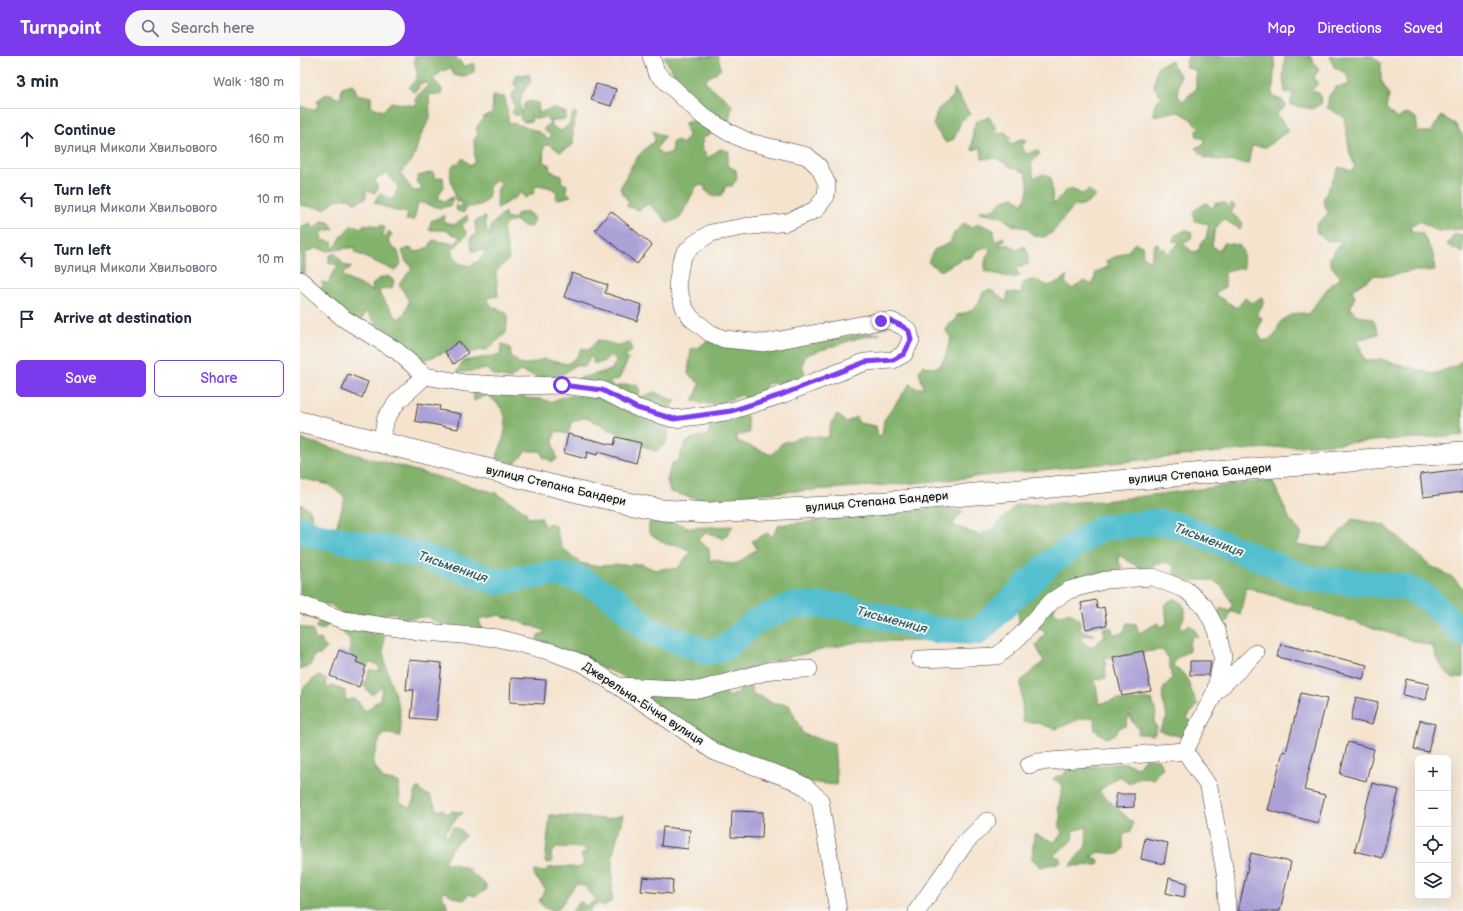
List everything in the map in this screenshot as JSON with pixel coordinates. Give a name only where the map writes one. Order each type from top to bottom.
[{"type":"main road","name":"вулиця Степана Бандери","points":[[300,422],[380,443],[654,508],[708,513],[845,506],[1463,452]]},
{"type":"street","points":[[300,280],[343,318],[397,351],[425,376],[465,383],[517,386],[562,385],[602,390],[637,408],[674,419],[731,411],[781,395],[865,362],[893,360],[904,354],[911,340],[909,331],[891,321],[881,321],[764,343],[724,339],[710,333],[691,318],[684,308],[677,285],[681,261],[685,253],[694,244],[711,233],[743,227],[788,222],[815,210],[826,196],[827,184],[819,167],[807,156],[749,142],[728,132],[704,117],[653,64],[638,56]]},
{"type":"street","points":[[380,443],[386,418],[398,401],[425,376]]},
{"type":"street","points":[[920,659],[997,656],[1020,637],[1052,601],[1069,590],[1106,580],[1153,577],[1186,590],[1204,606],[1217,630],[1223,657],[1215,692],[1185,751]]},
{"type":"street","name":"Джерельна-Бічна вулиця","points":[[300,604],[343,620],[426,632],[506,640],[552,652],[584,664],[620,686],[715,752],[793,780],[813,792],[820,800],[838,911]]},
{"type":"street","points":[[1215,692],[1256,653]]},
{"type":"street","points":[[620,686],[699,690],[772,670],[809,669]]},
{"type":"street","points":[[1028,765],[1037,762],[1185,751]]},
{"type":"street","points":[[1185,751],[1209,787],[1226,878],[1227,911]]},
{"type":"street","points":[[916,911],[965,843],[987,821]]},
{"type":"green space","points":[[414,56],[458,56],[455,58],[460,61],[463,67],[474,63],[474,72],[462,77],[454,75],[451,68],[442,71],[433,79],[442,89],[441,95],[429,94],[430,118],[420,137],[413,159],[400,173],[413,191],[420,191],[422,186],[416,182],[418,176],[433,172],[435,179],[443,177],[444,187],[439,194],[439,199],[444,201],[453,197],[450,206],[440,208],[418,202],[414,220],[406,220],[408,213],[392,210],[374,202],[380,193],[390,200],[395,196],[398,187],[387,173],[375,179],[378,188],[375,193],[366,190],[366,198],[355,203],[349,198],[335,200],[325,209],[300,205],[300,106],[309,109],[318,108],[317,101],[324,95],[332,94],[336,98],[341,97],[342,87],[353,84],[357,94],[371,97],[371,106],[383,111],[391,102],[416,106],[415,98],[429,86],[428,83],[419,84],[418,89],[413,92],[409,88],[417,77]]},
{"type":"green space","points":[[664,56],[718,56],[721,69],[705,80],[711,88],[726,99],[732,106],[728,127],[700,103],[684,86],[676,77]]},
{"type":"green space","points":[[1188,56],[1274,56],[1275,66],[1273,97],[1282,100],[1286,106],[1276,114],[1289,130],[1266,147],[1252,146],[1248,164],[1205,158],[1195,148],[1204,144],[1205,139],[1197,137],[1196,132],[1200,128],[1189,118],[1179,112],[1153,115],[1155,103],[1162,97],[1154,88],[1157,67],[1172,60],[1174,67],[1180,75],[1177,95],[1183,101],[1196,89],[1196,71],[1185,66]]},
{"type":"green space","points":[[1285,56],[1310,56],[1319,70],[1313,78],[1318,83],[1311,91],[1319,93],[1322,103],[1313,109],[1290,105],[1293,93],[1285,92],[1283,77]]},
{"type":"green space","points":[[1330,56],[1372,56],[1381,63],[1381,80],[1389,95],[1386,108],[1397,119],[1407,113],[1416,118],[1418,132],[1431,132],[1441,116],[1455,124],[1463,136],[1463,229],[1438,231],[1419,221],[1410,226],[1412,232],[1422,233],[1433,254],[1435,271],[1413,271],[1387,276],[1375,275],[1352,290],[1355,296],[1350,309],[1357,315],[1373,319],[1379,334],[1357,340],[1365,361],[1380,359],[1433,374],[1455,366],[1463,360],[1463,435],[1240,450],[914,483],[755,494],[705,501],[670,492],[667,480],[672,463],[679,461],[683,449],[688,442],[692,439],[708,435],[711,419],[740,414],[747,416],[749,433],[735,436],[737,441],[772,455],[782,443],[806,436],[828,438],[831,425],[837,414],[846,422],[856,417],[859,423],[876,426],[878,436],[882,435],[884,420],[910,384],[916,388],[924,388],[919,372],[923,365],[936,367],[946,355],[951,338],[946,331],[947,325],[955,321],[957,315],[967,312],[977,306],[983,292],[991,290],[1006,302],[1008,292],[1022,294],[1021,285],[1031,280],[1048,286],[1059,282],[1067,276],[1065,282],[1072,289],[1084,281],[1093,285],[1096,272],[1108,267],[1106,261],[1128,251],[1135,243],[1142,246],[1143,257],[1150,261],[1155,244],[1158,244],[1160,249],[1165,249],[1168,254],[1179,243],[1176,241],[1173,242],[1174,236],[1185,230],[1191,231],[1192,237],[1183,244],[1193,252],[1199,250],[1200,245],[1206,238],[1209,224],[1195,221],[1193,211],[1206,203],[1213,209],[1215,203],[1225,203],[1228,208],[1232,203],[1235,207],[1230,212],[1243,223],[1240,229],[1223,219],[1215,229],[1212,246],[1219,251],[1224,243],[1239,245],[1243,252],[1244,268],[1233,269],[1225,273],[1225,287],[1214,294],[1237,308],[1245,298],[1253,303],[1262,297],[1264,303],[1256,315],[1262,318],[1259,333],[1263,341],[1272,338],[1276,333],[1279,324],[1285,318],[1292,314],[1308,314],[1331,284],[1341,278],[1332,267],[1329,258],[1343,240],[1328,241],[1317,233],[1316,225],[1328,213],[1323,200],[1339,167],[1352,171],[1355,166],[1350,154],[1344,117],[1327,108],[1329,96],[1336,87],[1349,85],[1347,74],[1334,67]]},
{"type":"green space","points":[[529,74],[531,82],[525,88],[522,95],[520,102],[521,111],[525,109],[523,105],[529,101],[538,103],[539,113],[553,108],[566,113],[565,119],[550,122],[545,117],[536,119],[531,116],[532,121],[524,122],[520,119],[521,114],[517,116],[512,113],[515,106],[511,97],[514,91],[519,91],[514,84],[515,75]]},
{"type":"green space","points":[[954,88],[970,114],[961,121],[954,139],[946,143],[933,125],[938,109],[952,98]]},
{"type":"green space","points":[[493,96],[505,97],[509,123],[539,132],[549,139],[551,135],[543,130],[550,122],[551,126],[561,131],[569,125],[574,112],[577,114],[573,127],[573,145],[560,152],[549,144],[544,146],[543,162],[549,164],[550,171],[562,175],[561,182],[567,185],[566,191],[571,196],[556,200],[557,192],[551,188],[539,185],[535,187],[534,193],[525,198],[520,190],[518,196],[497,208],[497,190],[502,183],[496,180],[489,187],[488,196],[484,203],[466,207],[464,213],[457,211],[455,205],[460,207],[462,205],[460,199],[458,203],[455,200],[450,173],[454,164],[458,164],[463,158],[471,166],[475,161],[474,140],[478,134],[476,128],[485,116],[492,114]]},
{"type":"green space","points":[[989,117],[997,129],[996,134],[1005,132],[1011,138],[1006,141],[1012,145],[1020,139],[1027,140],[1021,147],[1027,154],[1037,150],[1040,153],[1031,164],[1034,178],[1044,174],[1051,178],[1053,204],[1069,188],[1082,194],[1089,190],[1096,196],[1086,204],[1073,207],[1052,233],[1044,237],[1033,236],[1027,228],[1014,226],[1000,216],[978,212],[984,210],[995,210],[1001,201],[1014,197],[1023,204],[1027,196],[1028,188],[1028,180],[1025,172],[1013,168],[996,158],[982,159],[981,148],[972,150],[973,130],[976,122]]},
{"type":"green space","points":[[694,120],[716,132],[704,137],[701,146],[708,158],[720,149],[729,151],[727,165],[736,170],[737,179],[732,186],[726,186],[722,195],[712,196],[705,190],[705,186],[697,185],[680,218],[668,223],[648,204],[639,210],[626,206],[629,203],[620,189],[638,156],[655,141],[653,131],[665,137],[656,149],[663,155],[672,152],[672,143],[677,140],[683,144],[688,136],[685,123]]},
{"type":"green space","points":[[505,212],[506,219],[516,218],[516,214],[527,212],[535,218],[530,227],[523,226],[517,221],[507,223],[503,228],[509,259],[496,271],[498,296],[487,298],[492,307],[504,311],[508,315],[506,333],[488,349],[468,353],[459,341],[445,352],[417,363],[387,336],[365,311],[360,325],[319,293],[323,285],[321,282],[329,283],[331,276],[338,265],[329,263],[329,256],[335,253],[344,265],[352,267],[342,274],[347,279],[373,291],[372,285],[378,279],[388,276],[394,281],[392,288],[379,290],[381,297],[398,319],[405,313],[409,301],[399,284],[411,270],[411,265],[406,262],[402,251],[409,248],[416,252],[429,247],[433,240],[454,244],[461,238],[445,230],[429,230],[431,221],[445,215],[444,222],[454,225],[467,215],[468,220],[462,226],[467,234],[452,251],[458,263],[470,266],[480,260],[486,251],[472,251],[470,239],[476,234],[475,221],[485,217],[486,227],[490,237],[491,225]]},
{"type":"green space","points":[[322,221],[329,222],[334,229],[321,232],[322,240],[332,242],[333,249],[345,231],[353,225],[361,228],[363,225],[372,224],[377,227],[382,225],[385,228],[382,236],[385,237],[389,231],[392,234],[388,241],[393,248],[398,251],[401,264],[395,271],[354,252],[355,247],[329,251],[316,248],[305,253],[305,278],[300,276],[300,227],[310,223],[313,229]]},
{"type":"green space","points":[[964,223],[972,228],[977,223],[994,230],[994,242],[1003,237],[1005,239],[999,245],[1010,245],[1016,250],[1025,246],[1028,255],[1028,264],[1016,268],[1020,276],[1012,278],[984,271],[986,258],[990,250],[986,247],[977,250],[972,257],[961,259],[941,271],[928,262],[934,250],[950,243],[954,233]]},
{"type":"green space","points":[[1454,235],[1463,235],[1463,253],[1447,245]]},
{"type":"green space","points":[[867,333],[881,334],[855,339],[806,355],[802,365],[805,374],[791,381],[765,384],[770,394],[747,400],[742,395],[715,405],[693,401],[700,384],[688,374],[691,349],[698,348],[707,341],[773,352],[802,344]]},
{"type":"green space","points":[[598,340],[620,346],[630,342],[632,350],[625,356],[628,360],[619,379],[608,382],[615,387],[636,384],[640,390],[638,398],[654,392],[676,401],[670,408],[662,412],[675,423],[669,427],[667,442],[656,452],[586,417],[572,422],[568,434],[555,431],[553,442],[557,459],[553,462],[543,457],[541,451],[526,451],[515,464],[496,459],[503,440],[506,420],[501,408],[488,395],[474,401],[473,388],[520,390],[525,398],[542,399],[550,402],[565,396],[580,396],[577,382],[580,378],[611,370],[617,360],[610,355],[602,362],[593,363],[593,358],[590,356],[585,367],[575,365],[561,375],[548,379],[520,371],[510,379],[494,375],[487,369],[456,373],[463,361],[500,355],[502,344],[510,348],[511,356],[521,365],[533,363],[543,359],[567,364],[576,358],[582,348],[588,350]]},
{"type":"green space","points":[[300,439],[496,493],[525,511],[528,518],[541,517],[544,527],[549,523],[555,525],[561,547],[581,563],[593,566],[642,564],[655,570],[667,568],[677,569],[691,552],[677,546],[666,544],[649,533],[649,523],[670,521],[691,528],[733,526],[724,539],[707,532],[697,540],[709,549],[710,562],[714,559],[730,564],[738,563],[757,549],[752,541],[767,533],[772,537],[779,525],[936,508],[963,511],[952,525],[979,535],[993,528],[1016,505],[1103,501],[1272,480],[1290,520],[1302,534],[1296,545],[1326,548],[1352,519],[1384,525],[1431,566],[1452,577],[1463,588],[1463,677],[1452,678],[1439,664],[1433,647],[1246,587],[1240,615],[1233,612],[1229,613],[1228,621],[1219,627],[1217,614],[1222,607],[1226,610],[1231,609],[1232,605],[1228,595],[1218,584],[1207,580],[1182,582],[1174,577],[1174,567],[1167,562],[1141,569],[1119,555],[1118,560],[1122,568],[1116,573],[1088,573],[1060,584],[1055,593],[1054,611],[1059,616],[1069,612],[1079,619],[1081,630],[1094,635],[1082,636],[1082,640],[1089,647],[1095,645],[1105,636],[1103,628],[1112,628],[1113,634],[1123,633],[1127,623],[1136,624],[1139,633],[1158,623],[1160,628],[1167,623],[1165,606],[1169,601],[1176,599],[1183,604],[1185,614],[1180,625],[1183,628],[1189,625],[1195,629],[1198,637],[1193,635],[1189,644],[1189,651],[1175,659],[1173,668],[1183,673],[1198,705],[1187,718],[1193,723],[1187,738],[1159,731],[1167,717],[1162,696],[1164,688],[1172,679],[1168,657],[1162,650],[1105,657],[1106,678],[1095,680],[1099,704],[1119,699],[1123,702],[1152,699],[1156,714],[1154,722],[1157,728],[1154,735],[1138,734],[1139,729],[1134,724],[1130,716],[1133,711],[1130,712],[1126,726],[1120,727],[1116,734],[1106,738],[1095,730],[1094,717],[1080,719],[1056,729],[1034,722],[1023,722],[1021,681],[1044,661],[1036,646],[1046,632],[1039,628],[1019,632],[1018,607],[975,641],[861,641],[768,662],[731,676],[703,695],[714,697],[720,690],[730,697],[741,690],[744,684],[748,681],[752,688],[753,696],[760,696],[770,702],[789,705],[803,734],[834,743],[837,785],[809,782],[716,748],[638,691],[622,676],[537,640],[538,635],[545,633],[543,630],[500,615],[479,619],[482,629],[442,625],[427,617],[395,619],[398,613],[386,613],[379,622],[370,621],[373,615],[342,614],[330,604],[314,606],[300,600],[300,504],[310,510],[315,529],[331,534],[337,525],[345,498],[330,485],[300,478]]},
{"type":"green space","points":[[300,613],[326,622],[328,625],[324,630],[315,628],[320,621],[304,616]]},
{"type":"green space","points":[[340,624],[365,628],[374,635],[379,630],[385,632],[383,646],[384,659],[396,696],[401,722],[400,736],[382,733],[372,762],[383,779],[399,782],[400,802],[411,808],[417,788],[420,788],[421,792],[430,796],[438,811],[443,809],[447,814],[452,811],[463,813],[458,816],[444,834],[448,837],[453,827],[461,830],[465,836],[453,846],[444,862],[468,868],[470,872],[486,885],[486,890],[475,896],[469,894],[464,900],[454,897],[444,891],[442,896],[446,901],[448,911],[300,911],[300,696],[303,693],[303,688],[318,675],[327,680],[325,684],[329,688],[332,686],[345,691],[345,700],[355,699],[366,711],[380,699],[383,685],[372,695],[363,685],[369,670],[378,671],[380,668],[376,664],[370,663],[366,666],[356,662],[358,658],[350,655],[350,640],[340,630]]},
{"type":"green space","points":[[300,626],[312,630],[316,640],[321,639],[323,645],[327,648],[320,655],[314,655],[308,667],[300,669]]},
{"type":"green space","points":[[1145,758],[1158,759],[1163,767],[1153,779],[1138,778],[1129,784],[1119,776],[1099,791],[1133,823],[1131,831],[1123,835],[1123,849],[1119,854],[1098,852],[1091,857],[1099,860],[1098,865],[1070,866],[1086,846],[1087,827],[1072,831],[1074,839],[1053,856],[1059,857],[1061,862],[1041,867],[1032,859],[1034,834],[1054,842],[1063,833],[1059,828],[1061,817],[1058,808],[1063,785],[1053,779],[1056,776],[1063,776],[1067,769],[1125,763],[1138,767]]},
{"type":"green space","points":[[550,815],[606,819],[623,815],[612,857],[612,901],[604,906],[599,904],[589,909],[591,911],[572,911],[581,901],[586,906],[597,900],[584,886],[576,884],[559,908],[554,911],[545,908],[539,902],[545,889],[534,875],[535,871],[545,872],[548,868],[556,867],[579,868],[584,863],[581,855],[588,852],[582,848],[557,847],[551,854],[552,861],[550,863],[545,862]]},
{"type":"building","points":[[596,84],[616,89],[611,106],[591,100]]},
{"type":"building","points":[[611,211],[652,245],[637,264],[595,230]]},
{"type":"building","points":[[572,273],[608,285],[605,293],[642,305],[637,321],[564,297]]},
{"type":"building","points":[[459,341],[468,353],[454,364],[445,352]]},
{"type":"building","points":[[348,374],[368,382],[362,398],[342,390]]},
{"type":"building","points":[[418,403],[440,406],[439,410],[461,414],[458,429],[415,421]]},
{"type":"building","points":[[568,434],[614,445],[616,437],[641,443],[636,463],[598,452],[597,455],[587,452],[586,459],[564,453]]},
{"type":"building","points":[[1463,469],[1463,492],[1423,497],[1420,474]]},
{"type":"building","points":[[1096,600],[1097,609],[1104,607],[1107,625],[1086,629],[1081,603]]},
{"type":"building","points":[[1281,644],[1367,665],[1363,679],[1278,657]]},
{"type":"building","points":[[339,650],[358,658],[356,662],[366,666],[359,687],[330,676]]},
{"type":"building","points":[[1143,651],[1151,691],[1122,696],[1113,657]]},
{"type":"building","points":[[409,660],[442,663],[436,720],[411,718],[414,690],[406,690]]},
{"type":"building","points":[[1190,661],[1211,661],[1209,675],[1190,675]]},
{"type":"building","points":[[511,678],[546,680],[544,704],[510,702]]},
{"type":"building","points":[[1406,679],[1429,684],[1426,700],[1403,695]]},
{"type":"building","points":[[1301,693],[1327,699],[1304,790],[1325,795],[1318,823],[1268,810],[1283,751],[1286,752]]},
{"type":"building","points":[[1356,697],[1378,702],[1372,725],[1351,720]]},
{"type":"building","points":[[1420,720],[1435,724],[1428,752],[1414,749]]},
{"type":"building","points":[[1348,742],[1374,749],[1366,781],[1340,774]]},
{"type":"building","points":[[1372,783],[1399,790],[1382,858],[1355,851]]},
{"type":"building","points":[[1116,794],[1134,794],[1134,807],[1116,808]]},
{"type":"building","points":[[732,811],[763,812],[762,838],[731,837]]},
{"type":"building","points":[[663,827],[690,830],[688,849],[661,846]]},
{"type":"building","points":[[1145,838],[1168,843],[1164,864],[1141,859]]},
{"type":"building","points":[[1251,853],[1291,862],[1280,911],[1238,911]]},
{"type":"building","points":[[643,877],[673,880],[672,894],[641,891]]},
{"type":"building","points":[[1169,878],[1187,883],[1184,897],[1166,893]]},
{"type":"waterway","name":"Тисьмениця","points":[[300,528],[314,535],[423,556],[498,582],[553,573],[580,579],[614,598],[647,629],[707,652],[723,649],[753,623],[793,605],[841,606],[934,630],[978,632],[1051,562],[1100,528],[1157,522],[1180,526],[1307,578],[1405,587],[1427,598],[1463,633]]},
{"type":"route","points":[[562,385],[602,390],[637,408],[674,419],[731,411],[781,395],[865,362],[893,360],[904,354],[909,347],[911,340],[909,331],[891,321],[881,321]]}]
